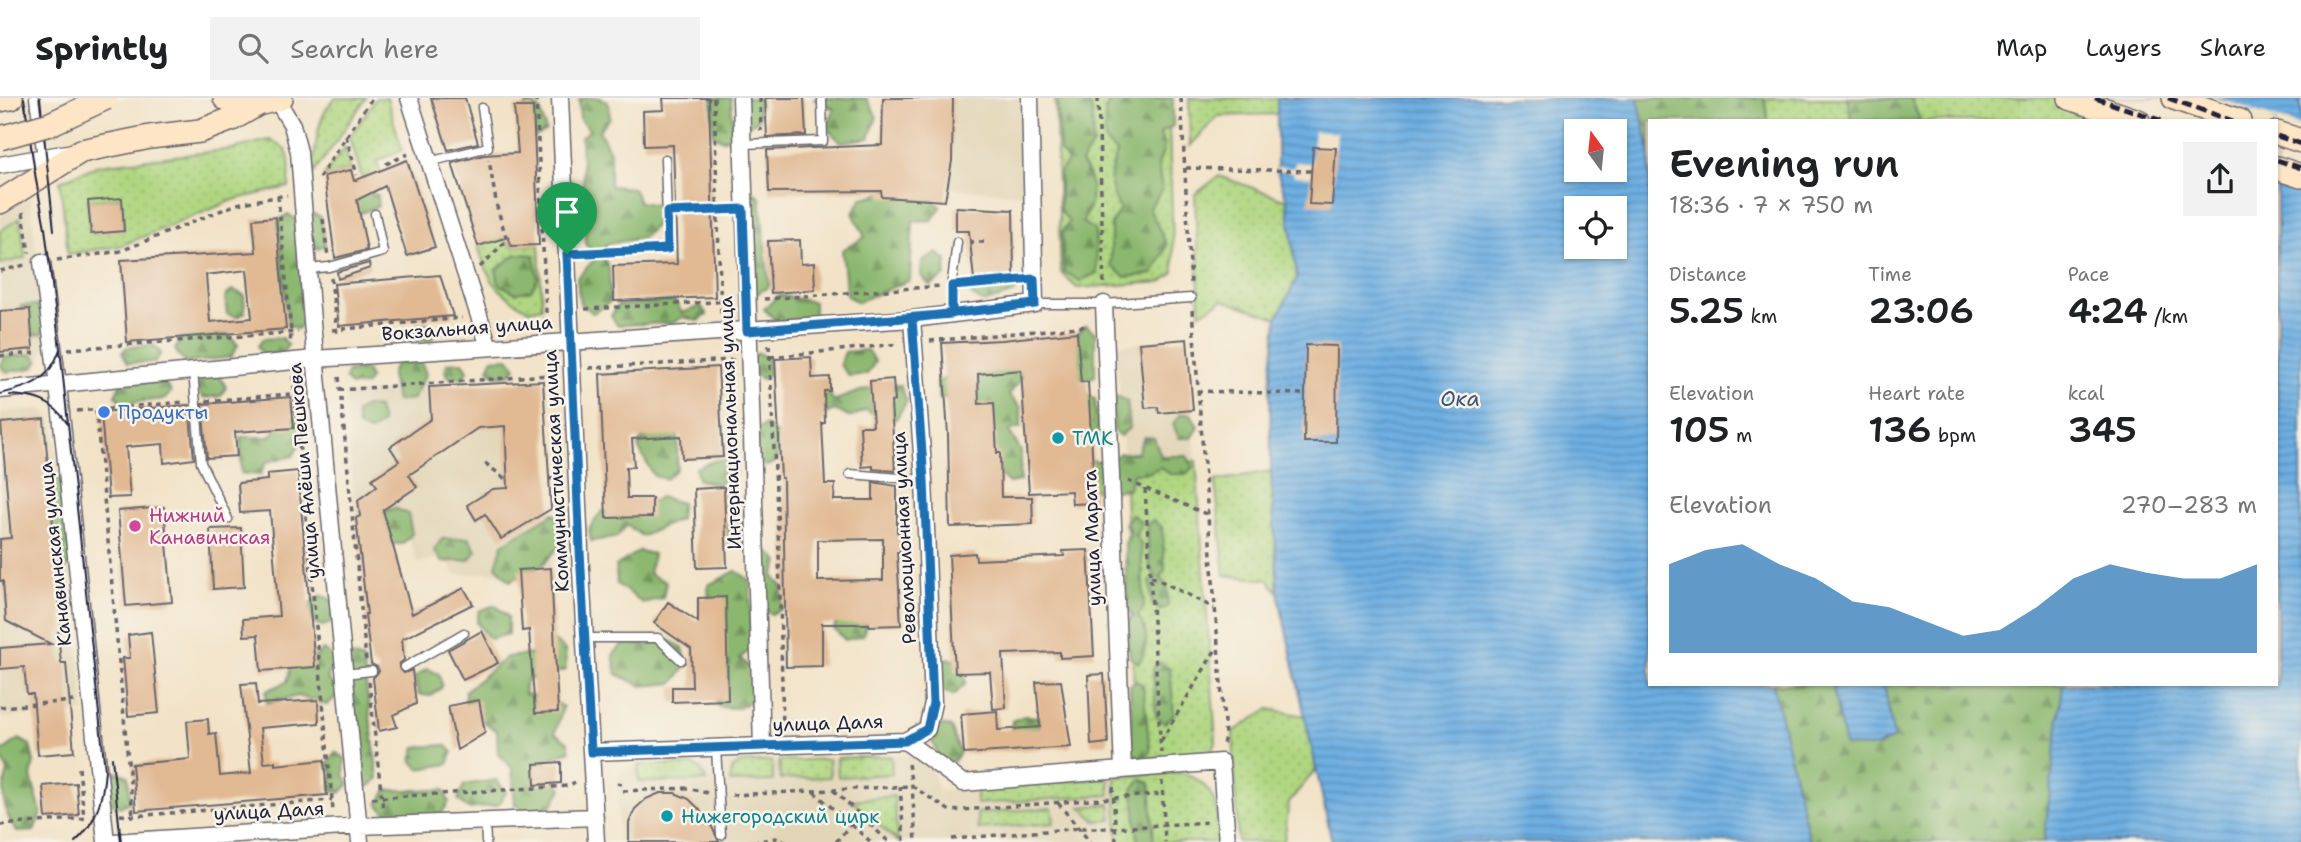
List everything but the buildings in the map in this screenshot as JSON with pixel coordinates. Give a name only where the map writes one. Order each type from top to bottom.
[{"type":"main road","points":[[0,100],[10,98]]},
{"type":"main road","points":[[0,138],[50,124],[106,98]]},
{"type":"main road","points":[[225,98],[272,101]]},
{"type":"main road","points":[[2070,98],[2131,119]]},
{"type":"main road","points":[[2174,98],[2234,119]]},
{"type":"main road","points":[[0,202],[81,151],[150,137],[200,131],[272,101]]},
{"type":"main road","points":[[2278,133],[2301,141]]},
{"type":"main road","points":[[2278,168],[2301,176]]},
{"type":"street","points":[[409,98],[489,347]]},
{"type":"street","name":"Коммунистическая улица","points":[[560,98],[596,842]]},
{"type":"street","name":"Интернациональная улица","points":[[741,98],[762,746]]},
{"type":"street","points":[[1030,98],[1035,304]]},
{"type":"street","name":"улица Алёши Пешкова","points":[[272,101],[292,125],[299,152],[359,834]]},
{"type":"street","points":[[0,165],[81,151]]},
{"type":"street","name":"Канавинская улица","points":[[42,262],[58,385],[107,842]]},
{"type":"street","name":"Вокзальная улица","points":[[0,390],[316,359],[747,331],[912,318],[1035,304]]},
{"type":"street","name":"улица Марата","points":[[1104,304],[1118,770]]},
{"type":"street","name":"Революционная улица","points":[[905,741],[927,729],[933,703],[924,480],[912,318]]},
{"type":"street","name":"улица Даля","points":[[591,752],[905,741],[963,783],[1221,762]]},
{"type":"street","points":[[1221,762],[1227,842]]},
{"type":"street","name":"улица Даля","points":[[114,842],[359,834],[485,821],[595,817]]},
{"type":"lane","points":[[34,98],[42,157]]},
{"type":"lane","points":[[742,144],[823,141],[822,101]]},
{"type":"lane","points":[[429,162],[488,147],[482,108]]},
{"type":"lane","points":[[567,254],[668,249],[665,159]]},
{"type":"lane","points":[[308,269],[330,267],[383,252],[374,214]]},
{"type":"lane","points":[[952,314],[957,242]]},
{"type":"lane","name":"Вокзальная улица","points":[[1035,304],[1104,304],[1191,298]]},
{"type":"lane","points":[[193,371],[201,463],[228,519]]},
{"type":"lane","points":[[850,474],[924,480]]},
{"type":"lane","points":[[405,667],[464,633]]},
{"type":"lane","points":[[585,638],[657,638],[681,660]]},
{"type":"lane","points":[[344,674],[370,671]]},
{"type":"lane","points":[[716,748],[721,835]]},
{"type":"lane","points":[[485,821],[486,842]]},
{"type":"path","points":[[312,184],[372,98]]},
{"type":"path","points":[[536,98],[545,320]]},
{"type":"path","points":[[714,98],[721,321]]},
{"type":"path","points":[[1098,98],[1104,304]]},
{"type":"path","points":[[1181,98],[1197,391],[1225,736],[1221,762]]},
{"type":"path","points":[[346,136],[357,175]]},
{"type":"path","points":[[480,267],[507,240],[496,206],[488,147]]},
{"type":"path","points":[[386,164],[408,154]]},
{"type":"path","points":[[1186,168],[1311,171]]},
{"type":"path","points":[[0,271],[121,251],[237,204],[290,194]]},
{"type":"path","points":[[278,197],[291,333],[290,348]]},
{"type":"path","points":[[667,212],[743,209]]},
{"type":"path","points":[[758,299],[1034,279]]},
{"type":"path","points":[[585,309],[737,301]]},
{"type":"path","points":[[332,330],[462,318]]},
{"type":"path","points":[[0,356],[303,332]]},
{"type":"path","points":[[769,339],[779,553],[783,745]]},
{"type":"path","points":[[724,353],[724,361]]},
{"type":"path","points":[[589,368],[735,360]]},
{"type":"path","points":[[330,390],[549,376],[556,370]]},
{"type":"path","points":[[293,374],[334,817]]},
{"type":"path","points":[[339,377],[383,812]]},
{"type":"path","points":[[1197,391],[1305,394]]},
{"type":"path","points":[[96,410],[133,816]]},
{"type":"path","points":[[485,463],[508,481]]},
{"type":"path","points":[[1111,473],[1206,514]]},
{"type":"path","points":[[1145,489],[1165,842]]},
{"type":"path","points":[[1151,576],[1214,608]]},
{"type":"path","points":[[1160,742],[1217,647]]},
{"type":"path","points":[[0,707],[74,701]]},
{"type":"path","points":[[905,741],[916,842]]},
{"type":"path","points":[[1116,842],[1113,798],[1118,770]]},
{"type":"path","points":[[367,798],[568,786],[575,782]]},
{"type":"path","points":[[900,786],[904,842]]},
{"type":"path","points":[[623,791],[688,788],[718,796],[912,786],[950,811],[1163,794]]},
{"type":"path","points":[[834,790],[889,842]]},
{"type":"path","points":[[812,791],[872,842]]},
{"type":"path","points":[[0,825],[118,814],[133,816],[332,800]]},
{"type":"path","points":[[1057,802],[1090,842]]},
{"type":"path","points":[[836,842],[859,814]]},
{"type":"path","points":[[952,839],[1225,820]]},
{"type":"path","points":[[753,842],[776,838],[785,842]]},
{"type":"shaded area","points":[[883,98],[1023,98],[1024,194],[948,188],[945,201],[902,198],[881,191]]},
{"type":"shaded area","points":[[30,197],[47,343],[37,368],[0,373],[0,216]]},
{"type":"shaded area","points":[[1187,339],[1196,461],[1124,467],[1116,345]]},
{"type":"shaded area","points":[[543,381],[551,509],[551,568],[456,575],[445,557],[417,563],[402,515],[358,545],[345,394]]},
{"type":"shaded area","points":[[42,409],[53,421],[85,712],[0,718],[0,412]]},
{"type":"shaded area","points":[[906,755],[921,759],[932,769],[939,791],[1182,772],[1198,778],[1210,792],[1215,804],[1220,842],[619,842],[617,784],[622,771],[630,766]]},
{"type":"green space","points":[[335,98],[366,98],[312,176],[320,124]]},
{"type":"green space","points":[[376,98],[387,98],[402,150],[377,161],[380,172],[362,178],[350,137]]},
{"type":"green space","points":[[600,98],[608,102],[610,118],[599,130],[610,152],[610,186],[633,188],[639,202],[658,205],[658,223],[642,238],[607,244],[603,256],[609,268],[610,302],[593,313],[580,303],[577,278],[597,257],[586,245],[585,223],[594,214],[584,205],[581,137],[590,130],[580,120],[579,100]]},
{"type":"green space","points":[[712,98],[731,98],[733,135],[723,140],[713,135]]},
{"type":"green space","points":[[738,98],[760,98],[758,120],[748,126]]},
{"type":"green space","points":[[813,98],[866,98],[877,117],[869,138],[841,142],[827,129],[834,109]]},
{"type":"green space","points":[[1055,98],[1168,98],[1174,272],[1162,282],[1077,288],[1061,273]]},
{"type":"green space","points":[[1063,98],[1086,98],[1092,109],[1093,144],[1081,163],[1089,177],[1092,192],[1082,222],[1095,231],[1097,273],[1080,281],[1064,272],[1062,231],[1069,222],[1060,210],[1060,172],[1068,161],[1060,151],[1057,103]]},
{"type":"green space","points":[[1111,98],[1173,98],[1173,126],[1160,133],[1164,148],[1158,165],[1162,190],[1149,208],[1167,245],[1153,274],[1125,277],[1111,266],[1111,224],[1120,209],[1111,182],[1117,153],[1105,142],[1105,111]]},
{"type":"green space","points":[[1189,98],[1277,98],[1277,114],[1218,116],[1190,146]]},
{"type":"green space","points":[[1638,98],[1764,98],[1768,119],[1648,119],[1648,146]]},
{"type":"green space","points":[[1764,98],[1847,98],[1852,119],[1768,119]]},
{"type":"green space","points":[[1847,98],[1911,98],[1919,119],[1852,119]]},
{"type":"green space","points":[[1911,98],[2108,98],[2107,119],[1919,119]]},
{"type":"green space","points":[[530,103],[540,109],[546,131],[529,140],[520,111]]},
{"type":"green space","points":[[269,140],[283,147],[290,164],[289,187],[236,199],[120,246],[68,254],[60,181],[99,165],[233,149]],"holes":[[[121,198],[124,230],[91,233],[88,201]]]},
{"type":"green space","points":[[345,147],[351,170],[324,176]]},
{"type":"green space","points":[[1219,176],[1287,200],[1297,278],[1277,318],[1223,300],[1200,313],[1195,194]]},
{"type":"green space","points":[[913,185],[941,207],[932,220],[913,221],[910,280],[858,302],[847,296],[842,250],[865,237],[853,213],[862,198]]},
{"type":"green space","points":[[751,190],[760,197],[769,286],[757,294],[749,284]]},
{"type":"green space","points":[[367,192],[378,195],[378,206],[356,215],[347,201]]},
{"type":"green space","points":[[311,213],[321,217],[325,245],[318,249],[311,244]]},
{"type":"green space","points":[[288,214],[295,219],[305,323],[297,329],[288,325],[278,221]]},
{"type":"green space","points":[[20,218],[25,258],[0,264],[0,231]]},
{"type":"green space","points":[[503,238],[511,246],[539,245],[542,307],[529,310],[501,291],[490,277],[478,246]]},
{"type":"green space","points":[[937,253],[947,261],[945,276],[930,286],[921,276],[922,261]]},
{"type":"green space","points":[[516,254],[534,255],[538,278],[531,290],[516,293],[499,284],[496,270]]},
{"type":"green space","points":[[980,282],[1015,285],[1015,293],[984,303],[971,295]]},
{"type":"green space","points":[[232,290],[244,295],[245,313],[237,317],[227,314],[225,297]]},
{"type":"green space","points":[[779,295],[814,302],[814,316],[778,323],[764,309]]},
{"type":"green space","points":[[675,301],[682,313],[701,306],[707,315],[699,321],[683,317],[673,323],[617,325],[611,316],[618,305]]},
{"type":"green space","points":[[37,305],[47,322],[42,334],[30,335],[21,322],[21,306]]},
{"type":"green space","points":[[429,323],[436,331],[431,340],[419,341],[413,334],[417,325]]},
{"type":"green space","points":[[1086,325],[1095,333],[1095,376],[1084,380],[1076,374],[1073,338]]},
{"type":"green space","points":[[224,330],[238,345],[231,357],[185,363],[175,350],[183,334]]},
{"type":"green space","points":[[282,338],[288,345],[282,354],[263,355],[258,346],[263,339]]},
{"type":"green space","points":[[154,345],[161,353],[155,362],[128,363],[122,352],[127,347]]},
{"type":"green space","points":[[867,350],[875,362],[867,374],[849,376],[840,365],[845,352]]},
{"type":"green space","points":[[980,351],[1012,363],[1022,377],[1009,395],[1021,408],[1021,427],[1009,431],[1021,451],[1020,481],[1009,483],[989,465],[961,396],[939,399],[937,383]]},
{"type":"green space","points":[[759,353],[768,360],[769,375],[762,379],[753,374],[752,356]]},
{"type":"green space","points":[[33,354],[38,361],[32,368],[6,372],[0,365],[5,357]]},
{"type":"green space","points":[[509,358],[516,368],[509,375],[495,376],[488,369],[492,359]]},
{"type":"green space","points":[[421,362],[426,374],[413,399],[396,401],[391,375],[395,364]]},
{"type":"green space","points":[[463,362],[468,371],[462,378],[450,378],[445,372],[447,363]]},
{"type":"green space","points":[[366,370],[370,378],[366,385],[351,386],[345,379],[348,371]]},
{"type":"green space","points":[[219,375],[226,387],[221,396],[203,398],[197,388],[203,376]]},
{"type":"green space","points":[[819,379],[827,385],[833,401],[857,392],[900,385],[907,401],[896,419],[880,419],[866,410],[851,417],[834,410],[819,417]]},
{"type":"green space","points":[[164,381],[171,392],[165,399],[123,403],[115,395],[120,384]]},
{"type":"green space","points":[[1086,394],[1095,399],[1099,438],[1088,445]]},
{"type":"green space","points":[[1116,396],[1127,401],[1129,428],[1120,436],[1114,432],[1113,403]]},
{"type":"green space","points":[[365,406],[378,408],[382,423],[370,432],[358,427],[356,413]]},
{"type":"green space","points":[[1180,414],[1191,414],[1198,427],[1191,438],[1179,438],[1173,424]]},
{"type":"green space","points":[[301,416],[307,431],[293,456],[266,462],[260,475],[241,473],[241,437],[270,437],[283,422]]},
{"type":"green space","points":[[678,420],[677,469],[666,479],[654,476],[638,447],[645,432]]},
{"type":"green space","points":[[766,425],[776,434],[777,461],[766,466],[757,459],[755,431]]},
{"type":"green space","points":[[1144,437],[1154,438],[1161,456],[1187,456],[1193,467],[1186,474],[1170,474],[1160,467],[1148,473],[1133,473],[1128,489],[1098,492],[1082,475],[1081,464],[1093,460],[1107,463],[1120,453],[1137,453]]},
{"type":"green space","points":[[732,459],[737,474],[716,484],[698,480],[696,468],[713,461]]},
{"type":"green space","points":[[1196,461],[1216,743],[1210,753],[1146,758],[1137,751],[1124,467]]},
{"type":"green space","points":[[1271,471],[1278,593],[1269,580],[1225,575],[1215,481]]},
{"type":"green space","points":[[55,476],[65,485],[73,561],[65,569],[52,560],[46,485]]},
{"type":"green space","points":[[660,497],[681,503],[680,519],[642,536],[627,525],[617,537],[591,541],[589,529],[602,511],[629,516]]},
{"type":"green space","points":[[394,508],[408,514],[412,534],[402,544],[383,544],[375,516]]},
{"type":"green space","points":[[554,513],[560,520],[561,545],[542,565],[510,581],[496,566],[503,544]]},
{"type":"green space","points":[[1132,514],[1142,523],[1135,535],[1141,544],[1144,607],[1138,616],[1146,639],[1145,651],[1139,663],[1130,658],[1127,623],[1134,616],[1127,608],[1125,543],[1131,534],[1125,524]]},
{"type":"green space","points":[[734,519],[748,525],[748,542],[736,548],[729,545],[727,523]]},
{"type":"green space","points":[[1153,520],[1162,527],[1165,570],[1160,578],[1167,586],[1168,606],[1160,610],[1152,603],[1150,582],[1156,577],[1150,568],[1147,525]]},
{"type":"green space","points":[[469,538],[476,551],[469,560],[442,562],[434,550],[442,539]]},
{"type":"green space","points":[[639,551],[653,554],[649,574],[666,582],[663,598],[643,603],[617,584],[616,566]]},
{"type":"green space","points":[[769,552],[779,562],[773,576],[782,586],[782,609],[771,614],[761,607],[760,584],[769,576],[760,562]]},
{"type":"green space","points":[[736,571],[750,580],[751,649],[740,658],[753,671],[754,699],[739,708],[719,707],[712,689],[730,664],[712,646],[708,585]]},
{"type":"green space","points":[[322,595],[333,601],[335,621],[323,626],[313,623],[311,603]]},
{"type":"green space","points":[[495,605],[508,617],[508,634],[490,639],[477,623],[479,611]]},
{"type":"green space","points":[[839,612],[867,621],[863,636],[845,640],[834,629]]},
{"type":"green space","points":[[666,638],[683,648],[688,664],[673,683],[642,686],[617,674],[613,655],[623,644],[650,645]]},
{"type":"green space","points":[[553,640],[565,650],[566,670],[526,680],[524,694],[550,699],[563,707],[555,733],[568,742],[570,751],[545,760],[562,789],[552,805],[528,811],[515,805],[512,768],[498,753],[497,731],[466,709],[465,691],[507,657],[534,654]]},
{"type":"green space","points":[[323,650],[336,659],[327,678],[340,693],[327,705],[298,696],[267,703],[266,691],[287,682],[292,663],[309,662]]},
{"type":"green space","points":[[351,656],[363,660],[378,779],[368,787],[360,780],[347,664]]},
{"type":"green space","points":[[949,658],[962,664],[966,683],[954,695],[938,689],[936,666]]},
{"type":"green space","points":[[1160,662],[1170,669],[1174,714],[1165,723],[1156,717],[1153,668]]},
{"type":"green space","points":[[427,669],[439,674],[442,687],[431,696],[418,694],[415,677]]},
{"type":"green space","points":[[1136,681],[1143,685],[1150,752],[1141,759],[1132,752],[1130,685]]},
{"type":"green space","points":[[1773,686],[1834,686],[1845,746],[1877,747],[1894,738],[1883,686],[2063,686],[2044,842],[1810,842]]},
{"type":"green space","points":[[1269,709],[1305,716],[1317,768],[1289,802],[1284,842],[1238,842],[1233,732]]},
{"type":"green space","points":[[1024,716],[1038,717],[1040,736],[1011,735],[1012,721]]},
{"type":"green space","points":[[938,725],[951,727],[960,753],[954,761],[942,763],[930,737]]},
{"type":"green space","points":[[19,739],[30,745],[34,762],[31,777],[41,812],[34,831],[17,832],[4,803],[8,772],[0,753]]},
{"type":"green space","points":[[446,745],[453,752],[448,764],[419,769],[412,760],[416,747]]},
{"type":"green space","points":[[335,752],[345,758],[344,775],[349,784],[340,793],[330,789],[333,772],[327,765]]},
{"type":"green space","points":[[891,756],[892,774],[838,777],[837,758]]},
{"type":"green space","points":[[829,759],[830,777],[780,779],[779,761]]},
{"type":"green space","points":[[772,761],[773,781],[730,782],[732,769],[741,763]]},
{"type":"green space","points":[[638,765],[693,765],[701,770],[706,781],[639,782]]},
{"type":"green space","points":[[117,772],[128,776],[130,802],[120,807],[112,803],[109,778]]},
{"type":"green space","points":[[1182,772],[1203,784],[1209,791],[1216,809],[1220,842],[1118,842],[1115,777]]},
{"type":"green space","points":[[1109,778],[1110,795],[976,804],[976,788]]},
{"type":"green space","points":[[1141,779],[1150,783],[1154,842],[1138,842],[1133,789]]},
{"type":"green space","points":[[496,780],[506,792],[498,805],[468,809],[458,799],[464,785]]},
{"type":"green space","points":[[387,790],[444,790],[449,802],[441,814],[388,814],[378,804]]},
{"type":"green space","points":[[894,796],[898,842],[851,800]]},
{"type":"green space","points":[[1110,804],[1112,820],[1096,821],[1081,807]]},
{"type":"green space","points":[[1052,808],[1054,823],[978,829],[977,813]]},
{"type":"water","name":"Ока","points":[[1277,98],[1638,98],[1648,146],[1648,686],[1773,686],[1810,842],[1332,842],[1278,593],[1271,471],[1270,386],[1277,318],[1297,278],[1287,200],[1277,171]]},
{"type":"water","points":[[2108,98],[2301,98],[2301,842],[2044,842],[2063,686],[2278,686],[2278,119]]},
{"type":"water","points":[[1834,686],[1883,686],[1894,738],[1877,747],[1845,746]]},
{"type":"pier","points":[[2105,98],[2218,98],[2301,126],[2301,190],[2278,182],[2278,119],[2104,119]]},
{"type":"pier","points":[[1314,131],[1337,133],[1332,205],[1309,204],[1311,177],[1277,171],[1277,167],[1294,168],[1295,162],[1311,163]]},
{"type":"tram line","points":[[24,98],[45,228],[60,349],[105,770],[103,790],[94,818],[75,842]]},
{"type":"tram line","points":[[40,98],[54,230]]},
{"type":"tram line","points":[[0,394],[38,381],[50,369],[60,349]]},
{"type":"tram line","points":[[10,395],[43,401],[56,409],[67,423]]},
{"type":"tram line","points":[[112,758],[121,842]]},
{"type":"railway","points":[[2095,98],[2156,119]]},
{"type":"railway","points":[[2168,98],[2227,119]]},
{"type":"railway","points":[[2278,136],[2301,144]]},
{"type":"railway","points":[[2278,160],[2301,168]]},
{"type":"place","name":"Продукты","points":[[104,412]]},
{"type":"place","name":"ТМК","points":[[1058,438]]},
{"type":"place","name":"Нижний Канавинская","points":[[135,526]]},
{"type":"place","name":"Нижегородский цирк","points":[[667,816]]},
{"type":"route","points":[[567,254],[591,752],[905,741],[927,729],[933,703],[924,480],[912,318],[1035,304],[1034,279],[952,286],[952,314],[912,318],[747,331],[743,209],[667,212],[668,249],[567,254]]}]
